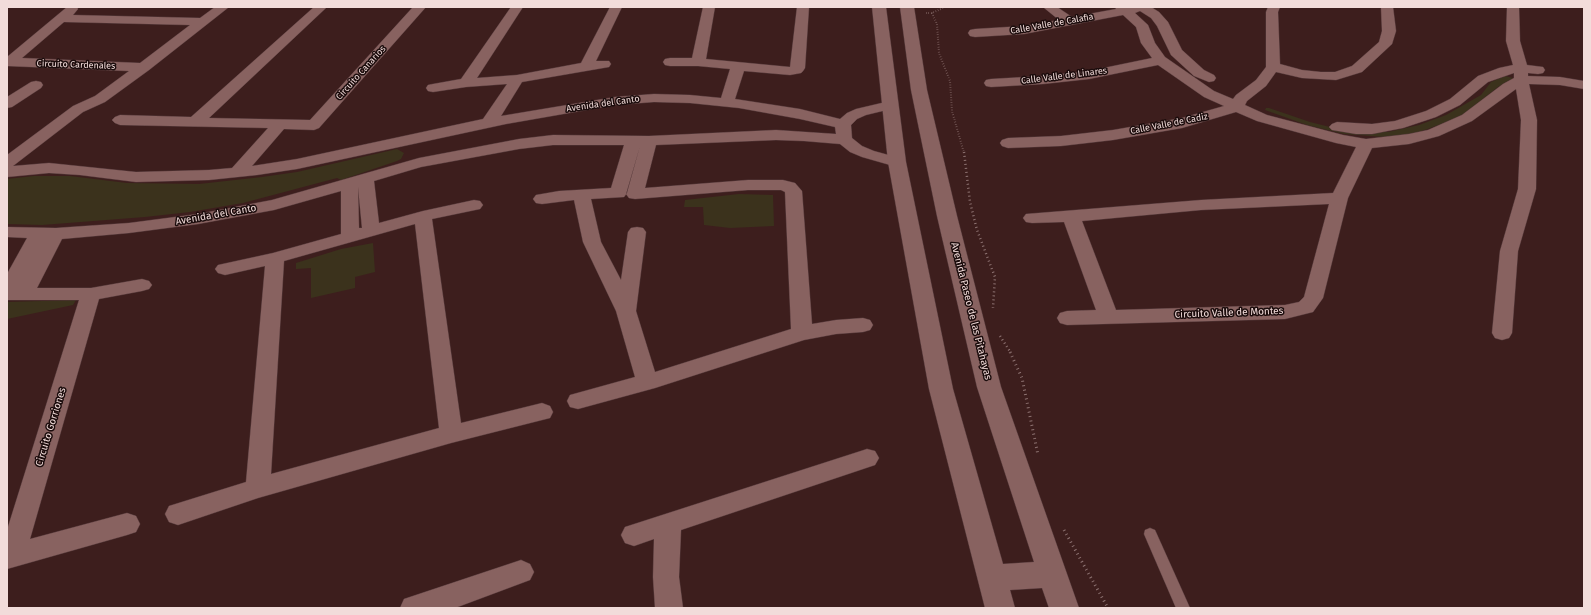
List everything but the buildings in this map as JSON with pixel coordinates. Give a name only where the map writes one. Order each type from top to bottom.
[{"type":"street","name":"Circuito Cardenales","points":[[8,62],[74,7]]},
{"type":"street","name":"Circuito Cardenales","points":[[10,169],[96,108],[100,99],[223,7]]},
{"type":"street","points":[[195,122],[321,7]]},
{"type":"street","name":"Circuito Canarios","points":[[120,120],[308,126],[317,122],[420,7]]},
{"type":"street","points":[[466,83],[517,7]]},
{"type":"street","points":[[586,66],[616,7]]},
{"type":"street","points":[[698,62],[709,7]]},
{"type":"street","points":[[670,62],[698,62],[790,71],[796,70],[798,68],[803,7]]},
{"type":"street","points":[[879,7],[897,162],[941,389],[1000,608]]},
{"type":"street","name":"Avenida Paseo de las Pitahayas","points":[[906,7],[921,98],[947,216],[989,387],[1051,574],[1064,608]]},
{"type":"street","points":[[1049,7],[1069,21]]},
{"type":"street","points":[[1146,7],[1163,25],[1176,52],[1186,62],[1262,118],[1309,132],[1366,144],[1409,139],[1433,133],[1467,118],[1521,74]]},
{"type":"street","name":"Calle Valle de Calafia","points":[[975,34],[1018,31],[1124,9],[1146,7]]},
{"type":"street","points":[[1274,7],[1272,12],[1273,67],[1302,74],[1321,76],[1336,76],[1357,69],[1385,44],[1389,31],[1387,7]]},
{"type":"street","points":[[1502,333],[1509,251],[1527,189],[1529,120],[1521,74],[1513,41],[1513,7]]},
{"type":"street","points":[[1124,9],[1142,25],[1148,43],[1160,60],[1209,94],[1338,127],[1356,129],[1386,128],[1431,114],[1455,102],[1483,79],[1521,74],[1584,76]]},
{"type":"street","points":[[62,18],[203,22]]},
{"type":"street","name":"Calle Valle de Linares","points":[[991,83],[1043,80],[1089,75],[1160,60]]},
{"type":"street","name":"Circuito Cardenales","points":[[8,62],[144,67]]},
{"type":"street","points":[[433,88],[466,83],[517,79],[604,64]]},
{"type":"street","points":[[733,103],[744,67]]},
{"type":"street","name":"Calle Valle de Cadiz","points":[[1008,143],[1061,141],[1113,135],[1182,123],[1217,114],[1239,102],[1261,83],[1273,67]]},
{"type":"street","points":[[1521,74],[1584,85]]},
{"type":"street","points":[[506,119],[533,76]]},
{"type":"street","points":[[489,122],[517,79]]},
{"type":"street","points":[[9,101],[36,85]]},
{"type":"street","name":"Avenida del Canto","points":[[10,169],[72,169],[136,177],[202,175],[257,170],[297,164],[489,122],[616,101],[654,98],[733,103],[800,114],[843,124]]},
{"type":"street","points":[[890,105],[861,112],[852,116],[843,124],[844,140],[856,149],[868,154],[897,162]]},
{"type":"street","points":[[238,171],[279,125]]},
{"type":"street","points":[[257,170],[295,125]]},
{"type":"street","name":"Avenida del Canto","points":[[7,232],[48,234],[129,228],[198,219],[274,205],[419,163],[519,144],[553,140],[641,141],[776,135],[844,140]]},
{"type":"street","points":[[412,139],[419,163]]},
{"type":"street","points":[[542,199],[559,196],[618,194],[641,141]]},
{"type":"street","points":[[641,141],[635,194],[748,185],[789,186],[793,191],[802,333]]},
{"type":"street","name":"Circuito Valle de Montes","points":[[1067,318],[1285,312],[1306,307],[1313,298],[1339,198],[1366,144]]},
{"type":"street","points":[[357,181],[371,230]]},
{"type":"street","points":[[350,236],[357,181]]},
{"type":"street","points":[[582,196],[592,242],[626,311],[647,382]]},
{"type":"street","points":[[1032,218],[1071,217],[1201,205],[1339,198]]},
{"type":"street","points":[[225,269],[274,258],[423,216],[474,205]]},
{"type":"street","points":[[423,216],[451,434]]},
{"type":"street","points":[[1071,217],[1109,317]]},
{"type":"street","points":[[626,311],[636,232]]},
{"type":"street","points":[[48,234],[13,293],[91,294],[142,285]]},
{"type":"street","points":[[258,488],[274,258]]},
{"type":"street","name":"Circuito Gorriones","points":[[10,556],[91,294]]},
{"type":"street","points":[[578,401],[647,382],[802,333],[836,327],[862,325]]},
{"type":"street","points":[[178,514],[258,488],[451,434],[542,412]]},
{"type":"street","points":[[634,535],[867,458]]},
{"type":"street","points":[[10,556],[127,524]]},
{"type":"street","points":[[668,524],[666,577],[669,608]]},
{"type":"street","points":[[414,608],[461,600],[521,572]]},
{"type":"street","points":[[991,578],[1051,574]]},
{"type":"lane","points":[[1150,534],[1183,608]]},
{"type":"path","points":[[945,7],[932,13],[937,24],[939,53],[950,81],[952,111],[963,147],[970,202],[977,230],[995,277],[994,313]]},
{"type":"path","points":[[999,333],[1011,353],[1022,378],[1039,459]]},
{"type":"path","points":[[1062,526],[1108,608]]},
{"type":"shaded area","points":[[1505,76],[1513,78],[1498,87],[1460,117],[1414,134],[1384,137],[1344,134],[1307,125],[1265,110],[1266,108],[1269,108],[1310,122],[1338,129],[1388,132],[1419,125],[1446,115],[1481,95],[1491,82]]},
{"type":"shaded area","points":[[397,149],[404,153],[401,159],[397,161],[341,180],[337,178],[243,203],[190,212],[145,217],[42,225],[7,224],[7,179],[34,176],[70,176],[127,183],[199,184],[297,172]]},
{"type":"shaded area","points":[[739,194],[773,195],[774,226],[730,228],[704,225],[703,207],[684,207],[685,200]]},
{"type":"shaded area","points":[[373,243],[375,272],[355,277],[355,288],[311,298],[311,268],[296,269],[296,263],[341,249]]},
{"type":"shaded area","points":[[76,300],[73,305],[7,319],[7,302]]}]
